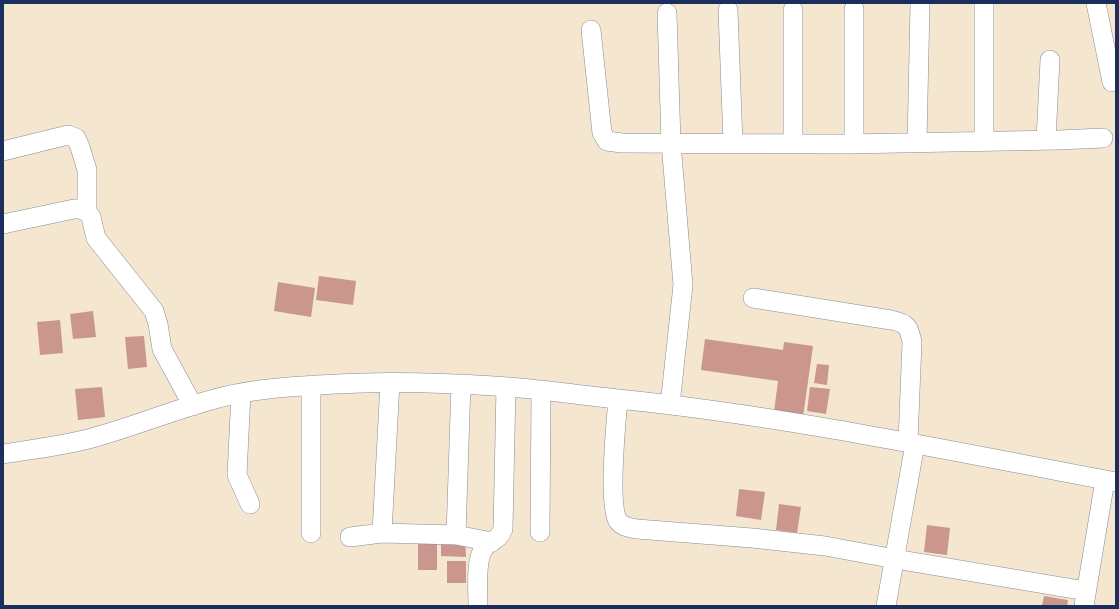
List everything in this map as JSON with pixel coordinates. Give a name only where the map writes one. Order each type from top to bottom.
[{"type":"street","points":[[984,3],[984,142]]},
{"type":"street","points":[[1096,3],[1112,82],[1116,81]]},
{"type":"street","points":[[917,143],[920,4]]},
{"type":"street","points":[[854,9],[854,144]]},
{"type":"street","points":[[728,10],[733,143]]},
{"type":"street","points":[[793,143],[794,10]]},
{"type":"street","points":[[667,13],[671,143],[683,285],[670,405]]},
{"type":"street","points":[[591,30],[602,133],[607,141],[622,143],[854,144],[1103,138]]},
{"type":"street","points":[[1046,140],[1050,60]]},
{"type":"street","points":[[3,151],[68,135],[76,138],[87,170],[87,212]]},
{"type":"street","points":[[3,224],[74,209],[82,209],[87,212],[91,217],[96,238],[154,310],[162,349],[193,406]]},
{"type":"street","points":[[754,298],[891,320],[904,323],[910,332],[912,342],[912,443],[886,606]]},
{"type":"street","points":[[3,454],[46,448],[91,438],[211,400],[241,393],[311,385],[390,382],[461,384],[506,387],[618,399],[670,405],[802,423],[1111,481],[1085,599],[894,559],[818,545],[627,528],[617,519],[613,496],[614,441],[618,399]]},
{"type":"street","points":[[382,532],[390,382]]},
{"type":"street","points":[[456,535],[461,384]]},
{"type":"street","points":[[311,385],[311,533]]},
{"type":"street","points":[[478,606],[480,556],[485,546],[501,535],[503,529],[506,387]]},
{"type":"street","points":[[540,532],[542,391]]},
{"type":"street","points":[[241,393],[237,475],[250,504]]},
{"type":"street","points":[[350,537],[382,532],[456,535],[492,542]]},
{"type":"building","points":[[319,276],[356,281],[353,305],[316,300]]},
{"type":"building","points":[[278,282],[315,288],[311,317],[274,311]]},
{"type":"building","points":[[93,311],[96,337],[73,339],[70,314]]},
{"type":"building","points":[[60,320],[63,353],[40,355],[37,322]]},
{"type":"building","points":[[144,336],[147,367],[128,369],[125,337]]},
{"type":"building","points":[[705,339],[783,350],[784,342],[813,346],[803,417],[774,412],[778,381],[701,370]]},
{"type":"building","points":[[817,364],[829,365],[827,385],[814,383]]},
{"type":"building","points":[[102,387],[105,417],[78,420],[75,389]]},
{"type":"building","points":[[810,387],[830,389],[826,414],[807,411]]},
{"type":"building","points":[[739,489],[765,492],[761,520],[736,516]]},
{"type":"building","points":[[779,504],[801,507],[797,533],[776,530]]},
{"type":"building","points":[[927,525],[950,528],[947,555],[924,552]]},
{"type":"building","points":[[418,536],[437,537],[437,570],[418,570]]},
{"type":"building","points":[[441,536],[465,536],[466,557],[441,556]]},
{"type":"building","points":[[447,561],[466,561],[466,583],[447,583]]},
{"type":"building","points":[[1044,596],[1068,600],[1067,606],[1042,606]]}]
